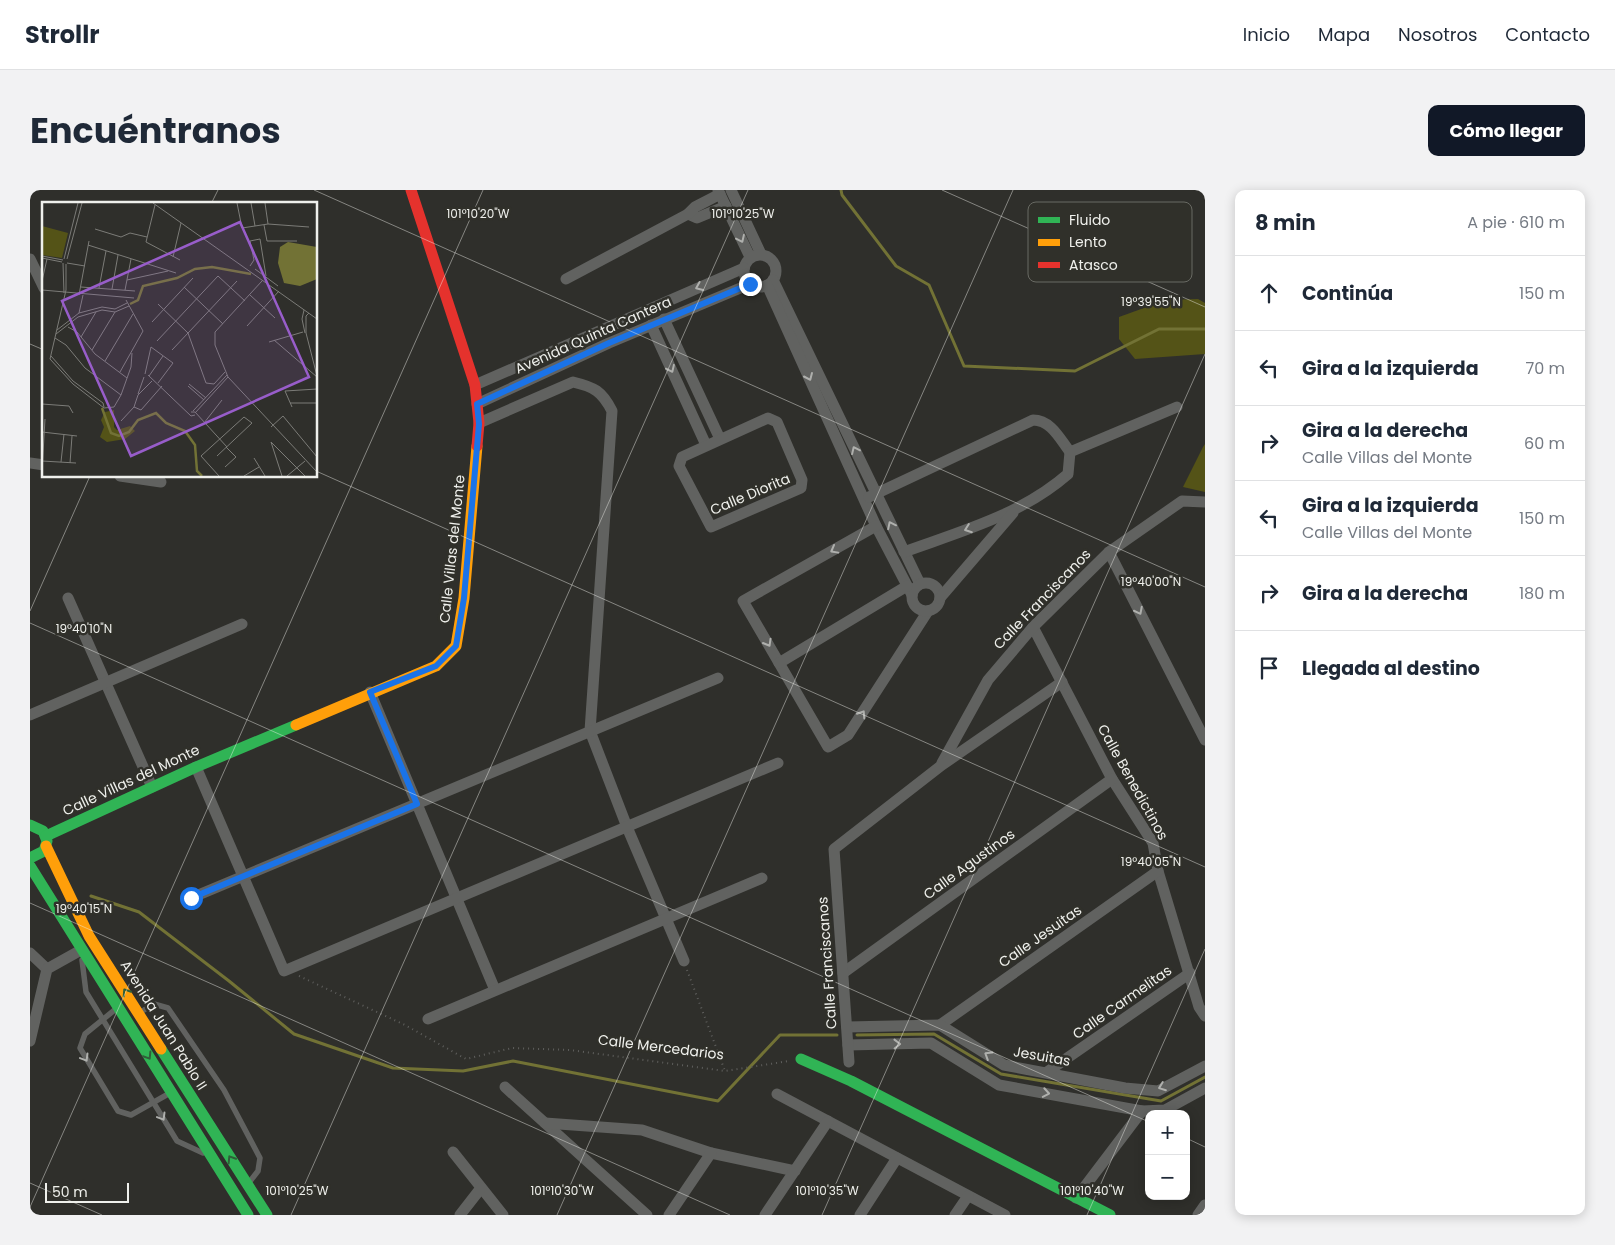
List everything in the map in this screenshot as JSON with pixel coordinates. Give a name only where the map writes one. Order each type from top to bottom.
[{"type":"street","name":"Calle Villas del Monte","points":[[30,858],[40,855],[46,841],[152,787],[370,692],[436,666],[456,646],[464,598],[479,424],[475,385],[411,190]]},
{"type":"street","points":[[723,192],[726,206],[755,256]]},
{"type":"street","points":[[566,279],[688,214],[695,207],[723,192]]},
{"type":"street","points":[[723,192],[755,256]]},
{"type":"street","points":[[688,214],[697,218],[726,206]]},
{"type":"street","points":[[755,256],[769,257],[775,264],[776,272],[770,282],[758,287],[750,284],[745,277],[744,268],[755,256]]},
{"type":"street","points":[[30,259],[42,284]]},
{"type":"street","name":"Avenida Quinta Cantera","points":[[475,385],[744,268]]},
{"type":"street","points":[[770,282],[837,425],[876,494],[920,584]]},
{"type":"street","name":"Avenida Quinta Cantera","points":[[477,404],[664,319],[750,284]]},
{"type":"street","points":[[664,319],[720,439]]},
{"type":"street","points":[[651,325],[706,445]]},
{"type":"street","points":[[479,424],[573,382],[588,386],[604,396],[612,411],[590,731],[626,827],[684,961]]},
{"type":"street","points":[[1070,452],[1177,407]]},
{"type":"street","name":"Calle Diorita","points":[[768,418],[773,419],[777,422],[802,480],[801,488],[711,527],[679,466],[682,457],[720,439],[768,418]]},
{"type":"street","points":[[864,499],[1033,420],[1041,420],[1048,424],[1070,452],[1068,474],[1054,486],[1014,512],[904,552]]},
{"type":"street","points":[[837,425],[864,499],[915,606],[918,609],[928,611]]},
{"type":"street","points":[[139,478],[161,482]]},
{"type":"street","name":"Calle Franciscanos","points":[[942,765],[988,680],[1033,627],[1109,552],[1182,501],[1205,502]]},
{"type":"street","points":[[876,526],[743,601],[828,746],[848,736],[928,611],[937,607],[940,598],[1014,512]]},
{"type":"street","points":[[1109,552],[1205,740]]},
{"type":"street","points":[[779,663],[920,584],[934,585],[940,598]]},
{"type":"street","points":[[68,598],[152,787]]},
{"type":"street","points":[[30,716],[242,624]]},
{"type":"street","name":"Calle Benedictinos","points":[[1033,627],[1112,779],[1153,843],[1158,871],[1190,973],[1198,1007],[1205,1016]]},
{"type":"street","points":[[191,898],[718,678]]},
{"type":"street","name":"Calle Franciscanos","points":[[849,1062],[834,849],[942,765],[1062,682]]},
{"type":"street","points":[[370,692],[495,990]]},
{"type":"street","points":[[196,767],[284,971],[778,763]]},
{"type":"street","name":"Calle Agustinos","points":[[843,973],[1112,779]]},
{"type":"street","points":[[32,823],[46,841]]},
{"type":"street","name":"Avenida Juan Pablo II","points":[[46,841],[89,936],[266,1215]]},
{"type":"street","points":[[30,866],[248,1215]]},
{"type":"street","name":"Calle Jesuitas","points":[[940,1025],[1158,871]]},
{"type":"street","points":[[428,1018],[762,878]]},
{"type":"street","points":[[30,1041],[47,968],[81,950]]},
{"type":"street","points":[[30,953],[47,968]]},
{"type":"street","name":"Calle Carmelitas","points":[[1047,1072],[1190,973]]},
{"type":"street","points":[[847,1027],[940,1025]]},
{"type":"street","name":"Jesuitas","points":[[940,1025],[1004,1065],[1125,1088],[1158,1090],[1205,1066]]},
{"type":"street","points":[[848,1045],[931,1043],[999,1085],[1142,1111],[1165,1110],[1205,1088]]},
{"type":"street","points":[[801,1059],[851,1081],[1076,1198],[1091,1211],[1110,1215]]},
{"type":"street","points":[[505,1087],[647,1215]]},
{"type":"street","points":[[777,1094],[1004,1215]]},
{"type":"street","points":[[1076,1198],[1142,1111]]},
{"type":"street","points":[[765,1215],[828,1121]]},
{"type":"street","points":[[545,1123],[642,1130],[711,1153],[795,1171]]},
{"type":"street","points":[[453,1152],[502,1215]]},
{"type":"street","points":[[669,1215],[711,1153]]},
{"type":"street","points":[[860,1215],[898,1158]]},
{"type":"street","points":[[460,1215],[481,1188]]},
{"type":"street","points":[[955,1215],[968,1196]]},
{"type":"street","points":[[1198,1215],[1205,1205]]},
{"type":"lane","points":[[81,950],[86,992],[177,1141],[210,1156]]},
{"type":"lane","points":[[139,1013],[154,1004],[168,1008],[224,1090],[260,1158],[258,1172],[248,1185]]},
{"type":"lane","points":[[118,1008],[85,1034],[80,1048],[118,1111],[131,1115],[171,1092]]},
{"type":"path","points":[[684,961],[725,1071]]},
{"type":"path","name":"Calle Mercedarios","points":[[284,971],[298,975],[405,1025],[466,1059],[512,1048],[570,1050],[725,1071],[801,1059]]},
{"type":"shaded area","points":[[1198,299],[1205,303],[1205,354],[1135,359],[1119,339],[1119,317],[1166,300]]},
{"type":"shaded area","points":[[1205,444],[1205,492],[1183,487],[1203,447]]},
{"type":"waterway","points":[[841,190],[842,195],[896,266],[929,285],[964,366],[1075,371],[1159,329],[1205,329]]},
{"type":"waterway","points":[[91,896],[139,912],[294,1034],[393,1068],[463,1071],[513,1061],[718,1101],[780,1035],[837,1035]]},
{"type":"waterway","points":[[857,1035],[934,1034],[1001,1074],[1161,1101],[1205,1077]]},
{"type":"traffic: fast","points":[[46,836],[196,767],[296,725]]},
{"type":"traffic: fast","points":[[30,825],[43,831],[47,841],[44,851],[30,858]]},
{"type":"traffic: fast","points":[[30,866],[248,1215]]},
{"type":"traffic: fast","points":[[161,1049],[267,1215]]},
{"type":"traffic: fast","points":[[801,1059],[851,1081],[1110,1215]]},
{"type":"traffic: slow","points":[[296,725],[436,666],[456,646],[464,598],[477,446]]},
{"type":"traffic: slow","points":[[46,846],[89,936],[161,1049]]},
{"type":"traffic: jam","points":[[411,190],[475,385],[479,423],[477,446]]},
{"type":"route","points":[[191,898],[417,804],[370,692],[436,666],[456,646],[464,598],[479,424],[477,404],[609,343],[750,284]]}]
